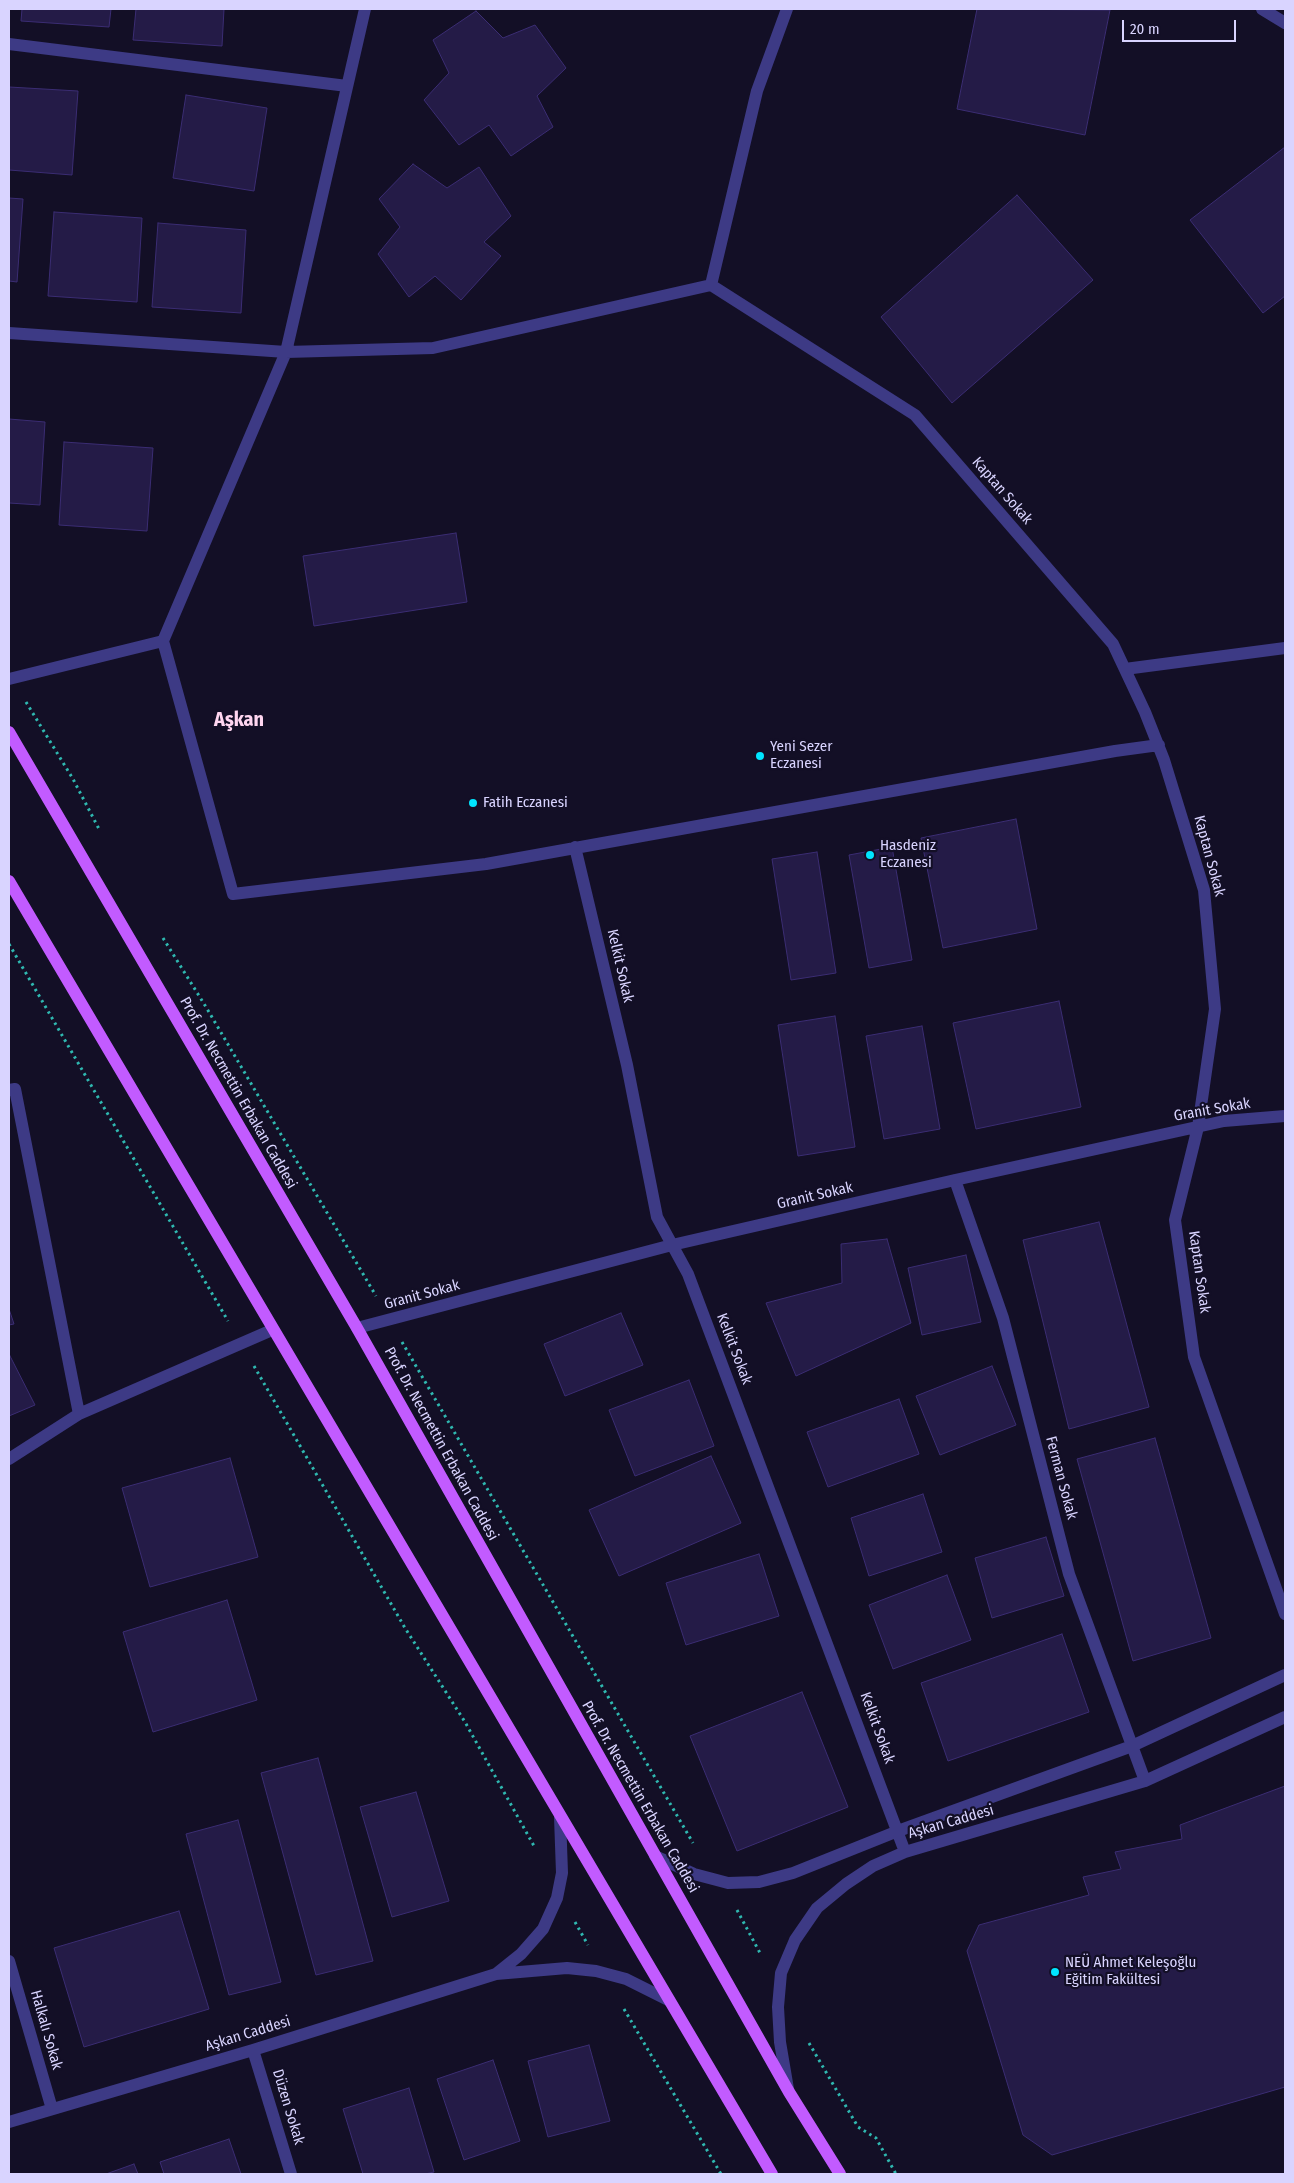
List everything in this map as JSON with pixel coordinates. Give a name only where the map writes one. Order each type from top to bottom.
[{"type":"main road","name":"Prof. Dr. Necmettin Erbakan Caddesi","points":[[9,732],[356,1328],[789,2092],[840,2174]]},
{"type":"main road","points":[[9,881],[272,1330],[772,2174]]},
{"type":"street","points":[[366,9],[286,352],[163,641],[233,894],[486,864],[1115,751],[1159,745]]},
{"type":"street","points":[[9,333],[286,352],[433,348],[711,285],[757,91],[787,9]]},
{"type":"street","points":[[1262,9],[1285,23]]},
{"type":"street","points":[[9,44],[347,86]]},
{"type":"street","name":"Kaptan Sokak","points":[[711,285],[915,415],[1113,644],[1159,745],[1204,890],[1215,1009],[1198,1127],[1175,1220],[1194,1357],[1285,1614]]},
{"type":"street","points":[[11,679],[163,641]]},
{"type":"street","points":[[1125,669],[1285,648]]},
{"type":"street","name":"Kelkit Sokak","points":[[575,847],[627,1064],[656,1217],[688,1274],[905,1852]]},
{"type":"street","points":[[9,1090],[15,1089],[79,1414]]},
{"type":"street","name":"Granit Sokak","points":[[356,1328],[672,1245],[955,1180],[1224,1121],[1285,1116]]},
{"type":"street","name":"Ferman Sokak","points":[[955,1180],[1002,1318],[1069,1574],[1145,1781]]},
{"type":"street","points":[[9,1459],[79,1414],[272,1330]]},
{"type":"street","name":"Aşkan Caddesi","points":[[655,1856],[694,1874],[722,1882],[759,1882],[793,1873],[898,1831],[1132,1746],[1285,1675]]},
{"type":"street","name":"Aşkan Caddesi","points":[[789,2092],[780,2042],[778,2007],[781,1974],[794,1940],[817,1908],[846,1884],[873,1866],[905,1852],[1145,1781],[1285,1717]]},
{"type":"street","points":[[496,1974],[521,1954],[543,1929],[558,1890],[562,1873],[560,1817]]},
{"type":"street","name":"Halkalı Sokak","points":[[9,1961],[52,2109]]},
{"type":"street","points":[[496,1974],[567,1968],[603,1972],[626,1979],[668,2000]]},
{"type":"street","name":"Aşkan Caddesi","points":[[9,2122],[253,2050],[496,1974]]},
{"type":"street","name":"Düzen Sokak","points":[[253,2050],[291,2174]]},
{"type":"path","points":[[11,679],[73,779],[100,830]]},
{"type":"path","points":[[161,935],[206,1007],[693,1844],[712,1863],[763,1958],[784,1967]]},
{"type":"path","points":[[9,944],[405,1628],[465,1722],[536,1849]]},
{"type":"path","points":[[558,1890],[603,1972],[721,2174]]},
{"type":"path","points":[[808,2038],[810,2047],[858,2126],[876,2138],[896,2174]]},
{"type":"building","points":[[22,9],[111,9],[109,27],[21,21]]},
{"type":"building","points":[[136,9],[224,9],[222,46],[133,40]]},
{"type":"building","points":[[977,9],[1110,10],[1085,135],[957,109]]},
{"type":"building","points":[[476,11],[503,38],[535,25],[566,68],[537,96],[553,127],[511,156],[489,125],[459,145],[424,100],[449,73],[433,40]]},
{"type":"building","points":[[9,87],[78,91],[72,175],[9,170]]},
{"type":"building","points":[[186,95],[267,108],[254,191],[173,178]]},
{"type":"building","points":[[1285,147],[1285,296],[1263,313],[1190,220]]},
{"type":"building","points":[[413,164],[447,188],[479,167],[511,216],[484,242],[501,256],[461,300],[435,276],[409,297],[378,254],[400,227],[379,199]]},
{"type":"building","points":[[1017,195],[1093,280],[952,403],[881,317]]},
{"type":"building","points":[[9,198],[23,199],[17,282],[9,281]]},
{"type":"building","points":[[54,212],[142,218],[137,302],[48,296]]},
{"type":"building","points":[[158,223],[246,230],[241,313],[152,307]]},
{"type":"building","points":[[9,419],[45,422],[40,505],[9,503]]},
{"type":"building","points":[[64,442],[153,448],[147,531],[59,525]]},
{"type":"building","points":[[456,533],[467,602],[314,626],[303,556]]},
{"type":"building","points":[[1016,819],[1037,929],[943,948],[921,838]]},
{"type":"building","points":[[892,847],[912,960],[869,968],[849,855]]},
{"type":"building","points":[[817,852],[836,973],[791,980],[772,859]]},
{"type":"building","points":[[1059,1001],[1081,1107],[976,1129],[953,1023]]},
{"type":"building","points":[[835,1016],[855,1147],[798,1156],[778,1025]]},
{"type":"building","points":[[922,1026],[940,1129],[884,1139],[866,1036]]},
{"type":"building","points":[[1099,1222],[1149,1407],[1069,1429],[1023,1240]]},
{"type":"building","points":[[887,1239],[911,1323],[796,1376],[766,1303],[842,1283],[841,1244]]},
{"type":"building","points":[[966,1255],[981,1322],[922,1335],[908,1268]]},
{"type":"building","points":[[9,1309],[14,1324],[9,1325]]},
{"type":"building","points":[[621,1313],[643,1365],[565,1396],[544,1344]]},
{"type":"building","points":[[9,1357],[35,1405],[9,1416]]},
{"type":"building","points":[[992,1366],[1016,1425],[940,1455],[916,1396]]},
{"type":"building","points":[[689,1380],[714,1446],[635,1476],[609,1410]]},
{"type":"building","points":[[899,1399],[919,1454],[828,1487],[807,1432]]},
{"type":"building","points":[[1155,1438],[1211,1638],[1133,1661],[1077,1459]]},
{"type":"building","points":[[711,1456],[741,1523],[619,1576],[589,1510]]},
{"type":"building","points":[[230,1458],[258,1557],[150,1587],[122,1488]]},
{"type":"building","points":[[923,1494],[942,1552],[869,1576],[851,1518]]},
{"type":"building","points":[[1046,1537],[1064,1596],[992,1618],[975,1558]]},
{"type":"building","points":[[759,1554],[779,1616],[686,1645],[666,1583]]},
{"type":"building","points":[[947,1575],[971,1640],[893,1669],[869,1605]]},
{"type":"building","points":[[227,1600],[257,1700],[153,1732],[123,1632]]},
{"type":"building","points":[[1062,1634],[1089,1712],[948,1761],[921,1683]]},
{"type":"building","points":[[802,1692],[848,1807],[737,1851],[690,1736]]},
{"type":"building","points":[[318,1758],[373,1961],[316,1975],[261,1773]]},
{"type":"building","points":[[1285,1786],[1285,2087],[1052,2155],[1023,2135],[967,1951],[979,1925],[1089,1895],[1083,1877],[1121,1869],[1115,1852],[1182,1839],[1180,1825]]},
{"type":"building","points":[[416,1792],[449,1901],[392,1917],[360,1807]]},
{"type":"building","points":[[238,1820],[281,1982],[229,1995],[186,1834]]},
{"type":"building","points":[[179,1911],[209,2009],[84,2047],[54,1948]]},
{"type":"building","points":[[589,2045],[610,2121],[548,2137],[528,2061]]},
{"type":"building","points":[[493,2060],[520,2141],[464,2160],[437,2079]]},
{"type":"building","points":[[409,2088],[434,2172],[425,2174],[363,2174],[343,2109]]},
{"type":"building","points":[[229,2139],[241,2174],[164,2174],[160,2162]]},
{"type":"building","points":[[134,2164],[138,2174],[106,2174]]},
{"type":"place","name":"Yeni Sezer Eczanesi","points":[[760,756]]},
{"type":"place","name":"Fatih Eczanesi","points":[[473,803]]},
{"type":"place","name":"Hasdeniz Eczanesi","points":[[870,855]]},
{"type":"place","name":"NEÜ Ahmet Keleşoğlu Eğitim Fakültesi","points":[[1055,1972]]},
{"type":"district","name":"Aşkan","points":[[239,720]]}]
